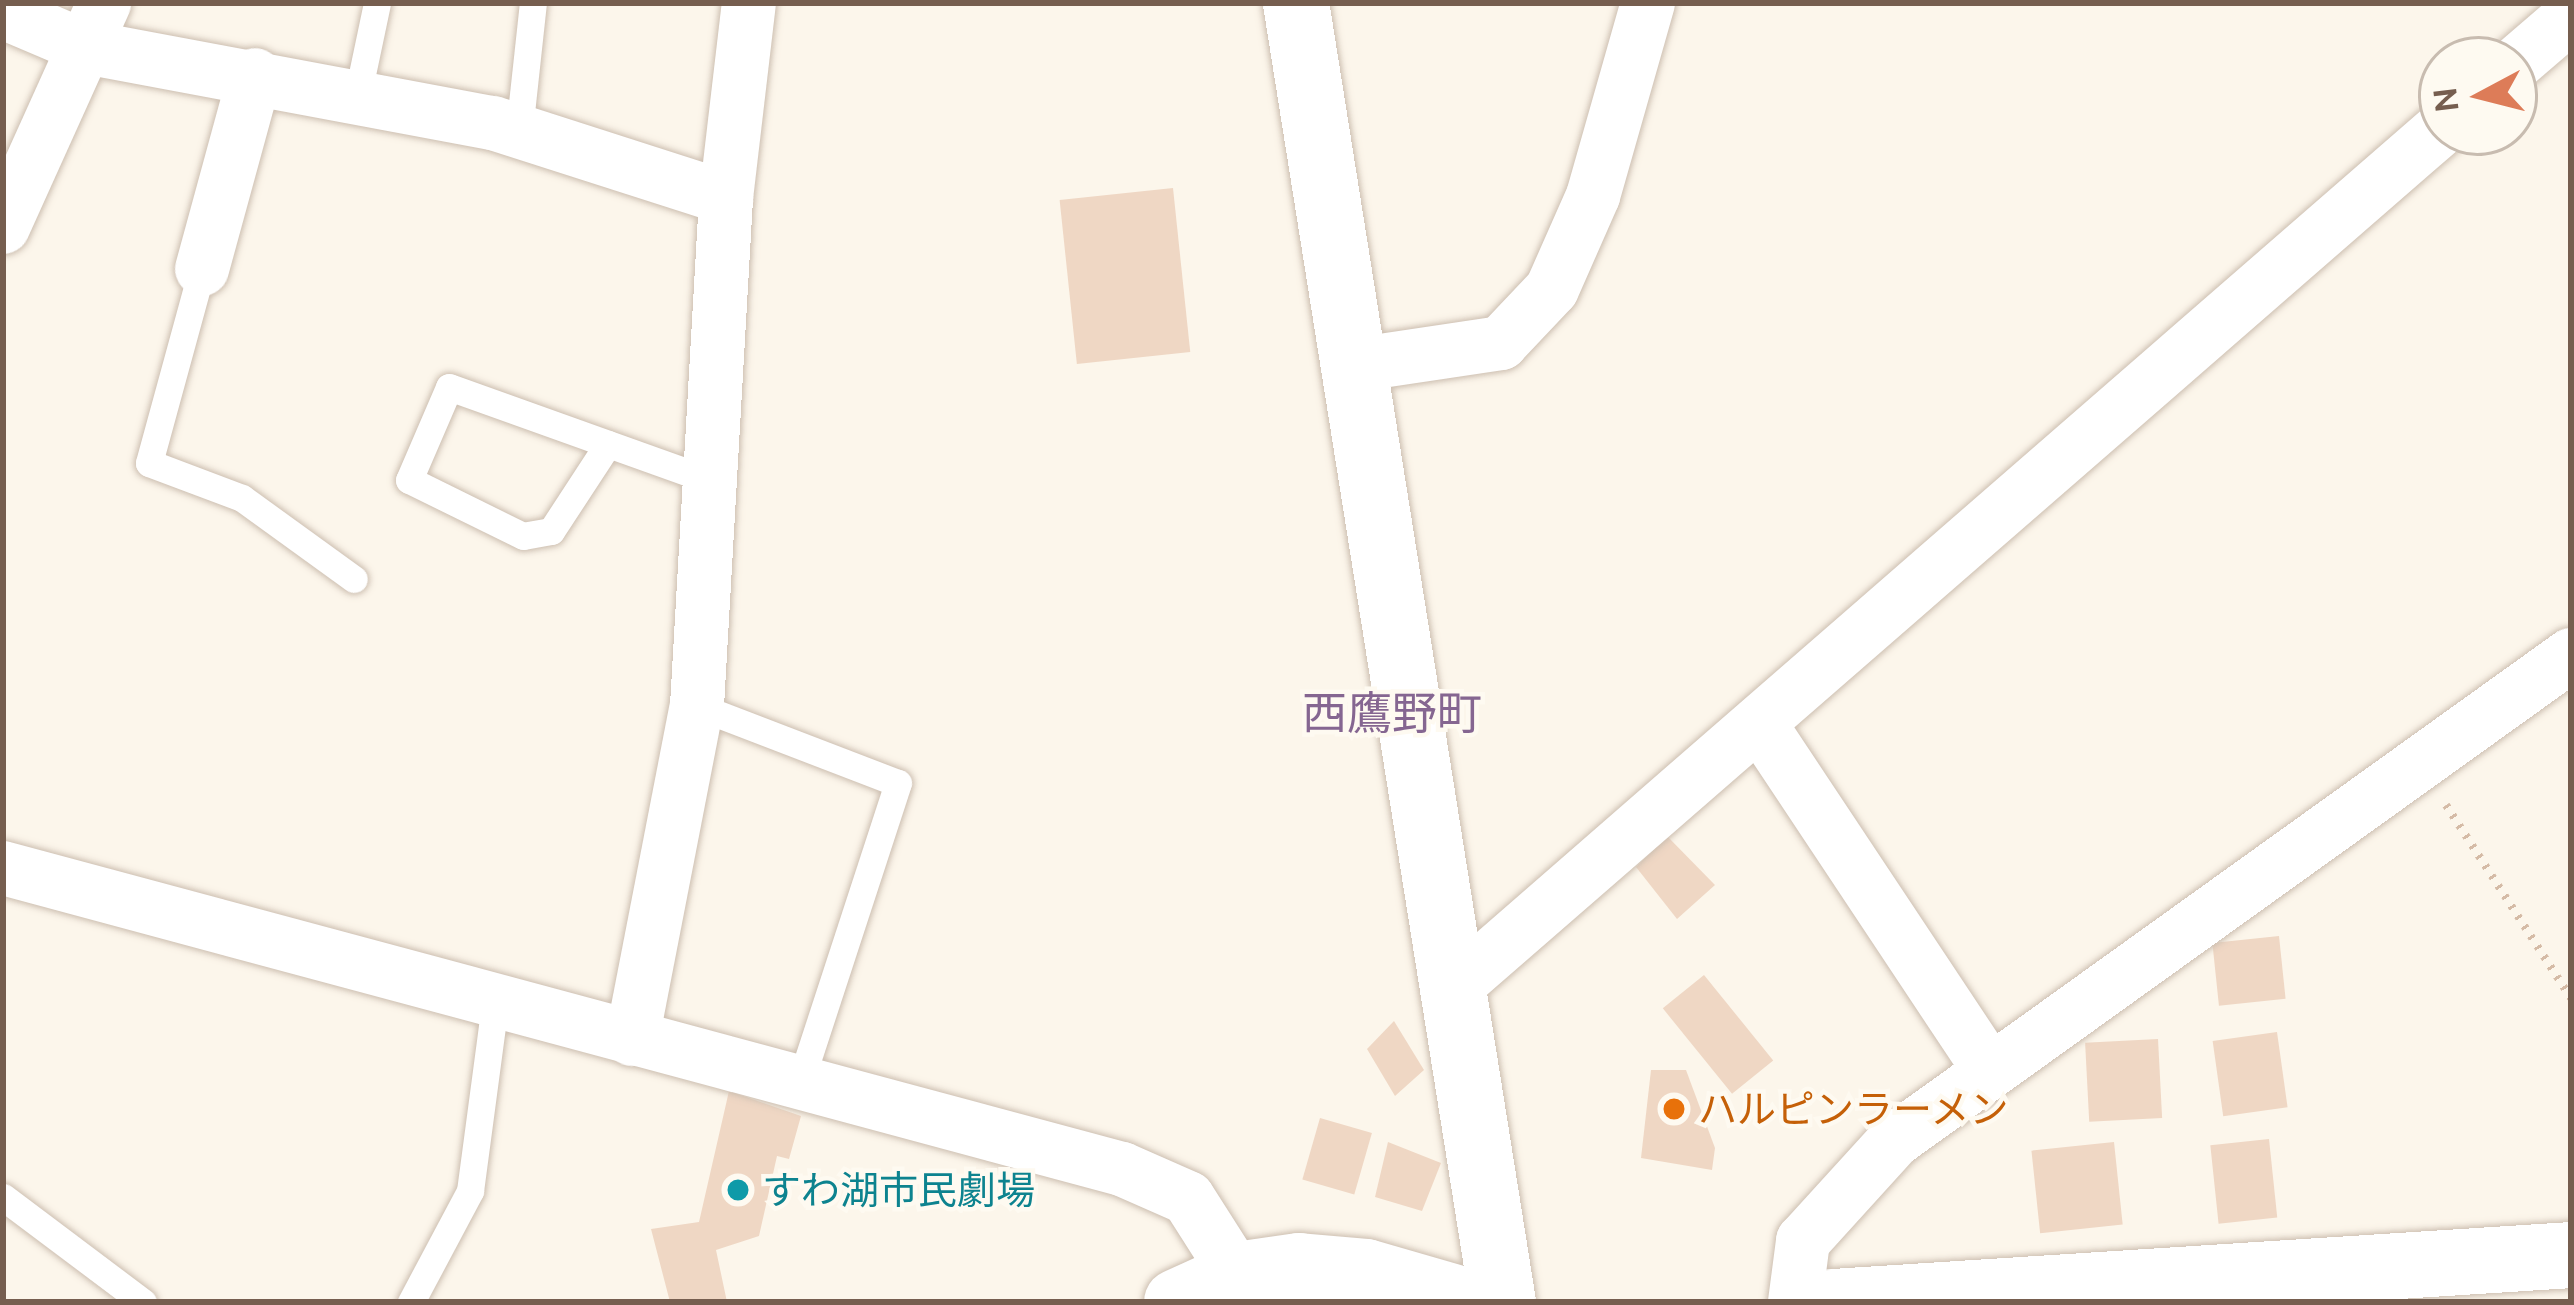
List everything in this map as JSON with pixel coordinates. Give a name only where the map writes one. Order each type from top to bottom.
[{"type":"street","points":[[632,1039],[697,706],[726,198],[749,3]]},
{"type":"street","points":[[1296,3],[1504,1302]]},
{"type":"street","points":[[1354,365],[1501,343],[1552,289],[1593,196],[1648,3]]},
{"type":"street","points":[[3,12],[95,25],[255,75],[519,131],[726,198]]},
{"type":"street","points":[[2538,44],[2571,16]]},
{"type":"street","points":[[3,227],[95,25]]},
{"type":"street","points":[[202,269],[255,75]]},
{"type":"street","points":[[1456,986],[2418,149]]},
{"type":"street","points":[[1795,1302],[1803,1241],[1894,1140],[2571,655]]},
{"type":"street","points":[[1759,723],[1990,1071]]},
{"type":"street","points":[[3,868],[1122,1169],[1188,1198],[1237,1274]]},
{"type":"street","points":[[1833,1302],[2571,1255]]},
{"type":"street","points":[[1177,1302],[1237,1274],[1366,1272],[1470,1302]]},
{"type":"lane","points":[[357,98],[377,3]]},
{"type":"lane","points":[[519,131],[533,3]]},
{"type":"lane","points":[[202,269],[149,464],[242,498],[354,579]]},
{"type":"lane","points":[[608,444],[551,531],[523,536],[409,480],[449,387],[709,480]]},
{"type":"lane","points":[[697,706],[898,783],[799,1084]]},
{"type":"lane","points":[[411,1302],[470,1191],[495,1004]]},
{"type":"lane","points":[[3,1197],[143,1302]]},
{"type":"path","points":[[2419,764],[2571,998]]},
{"type":"building","points":[[1173,188],[1190,352],[1077,364],[1060,200]]},
{"type":"building","points":[[1667,836],[1715,885],[1677,919],[1636,867]]},
{"type":"building","points":[[2279,936],[2286,999],[2219,1006],[2212,943]]},
{"type":"building","points":[[1704,975],[1773,1060],[1732,1094],[1663,1008]]},
{"type":"building","points":[[1394,1021],[1424,1070],[1395,1096],[1367,1049]]},
{"type":"building","points":[[2277,1032],[2288,1107],[2223,1116],[2213,1041]]},
{"type":"building","points":[[2158,1039],[2162,1118],[2089,1122],[2085,1043]]},
{"type":"building","name":"ハルピンラーメン","points":[[1651,1070],[1686,1070],[1715,1148],[1712,1170],[1641,1158]]},
{"type":"building","name":"すわ湖市民劇場","points":[[729,1091],[801,1116],[789,1159],[777,1156],[759,1236],[716,1250],[727,1302],[670,1302],[651,1229],[699,1222]]},
{"type":"building","points":[[1320,1118],[1372,1133],[1354,1194],[1302,1180]]},
{"type":"building","points":[[2269,1139],[2277,1218],[2219,1224],[2210,1145]]},
{"type":"building","points":[[1388,1142],[1441,1163],[1422,1211],[1375,1197]]},
{"type":"building","points":[[2114,1142],[2123,1225],[2040,1233],[2031,1151]]},
{"type":"place","name":"ハルピンラーメン","points":[[1674,1109]]},
{"type":"place","name":"すわ湖市民劇場","points":[[738,1190]]},
{"type":"district","name":"西鷹野町","points":[[1392,713]]}]
